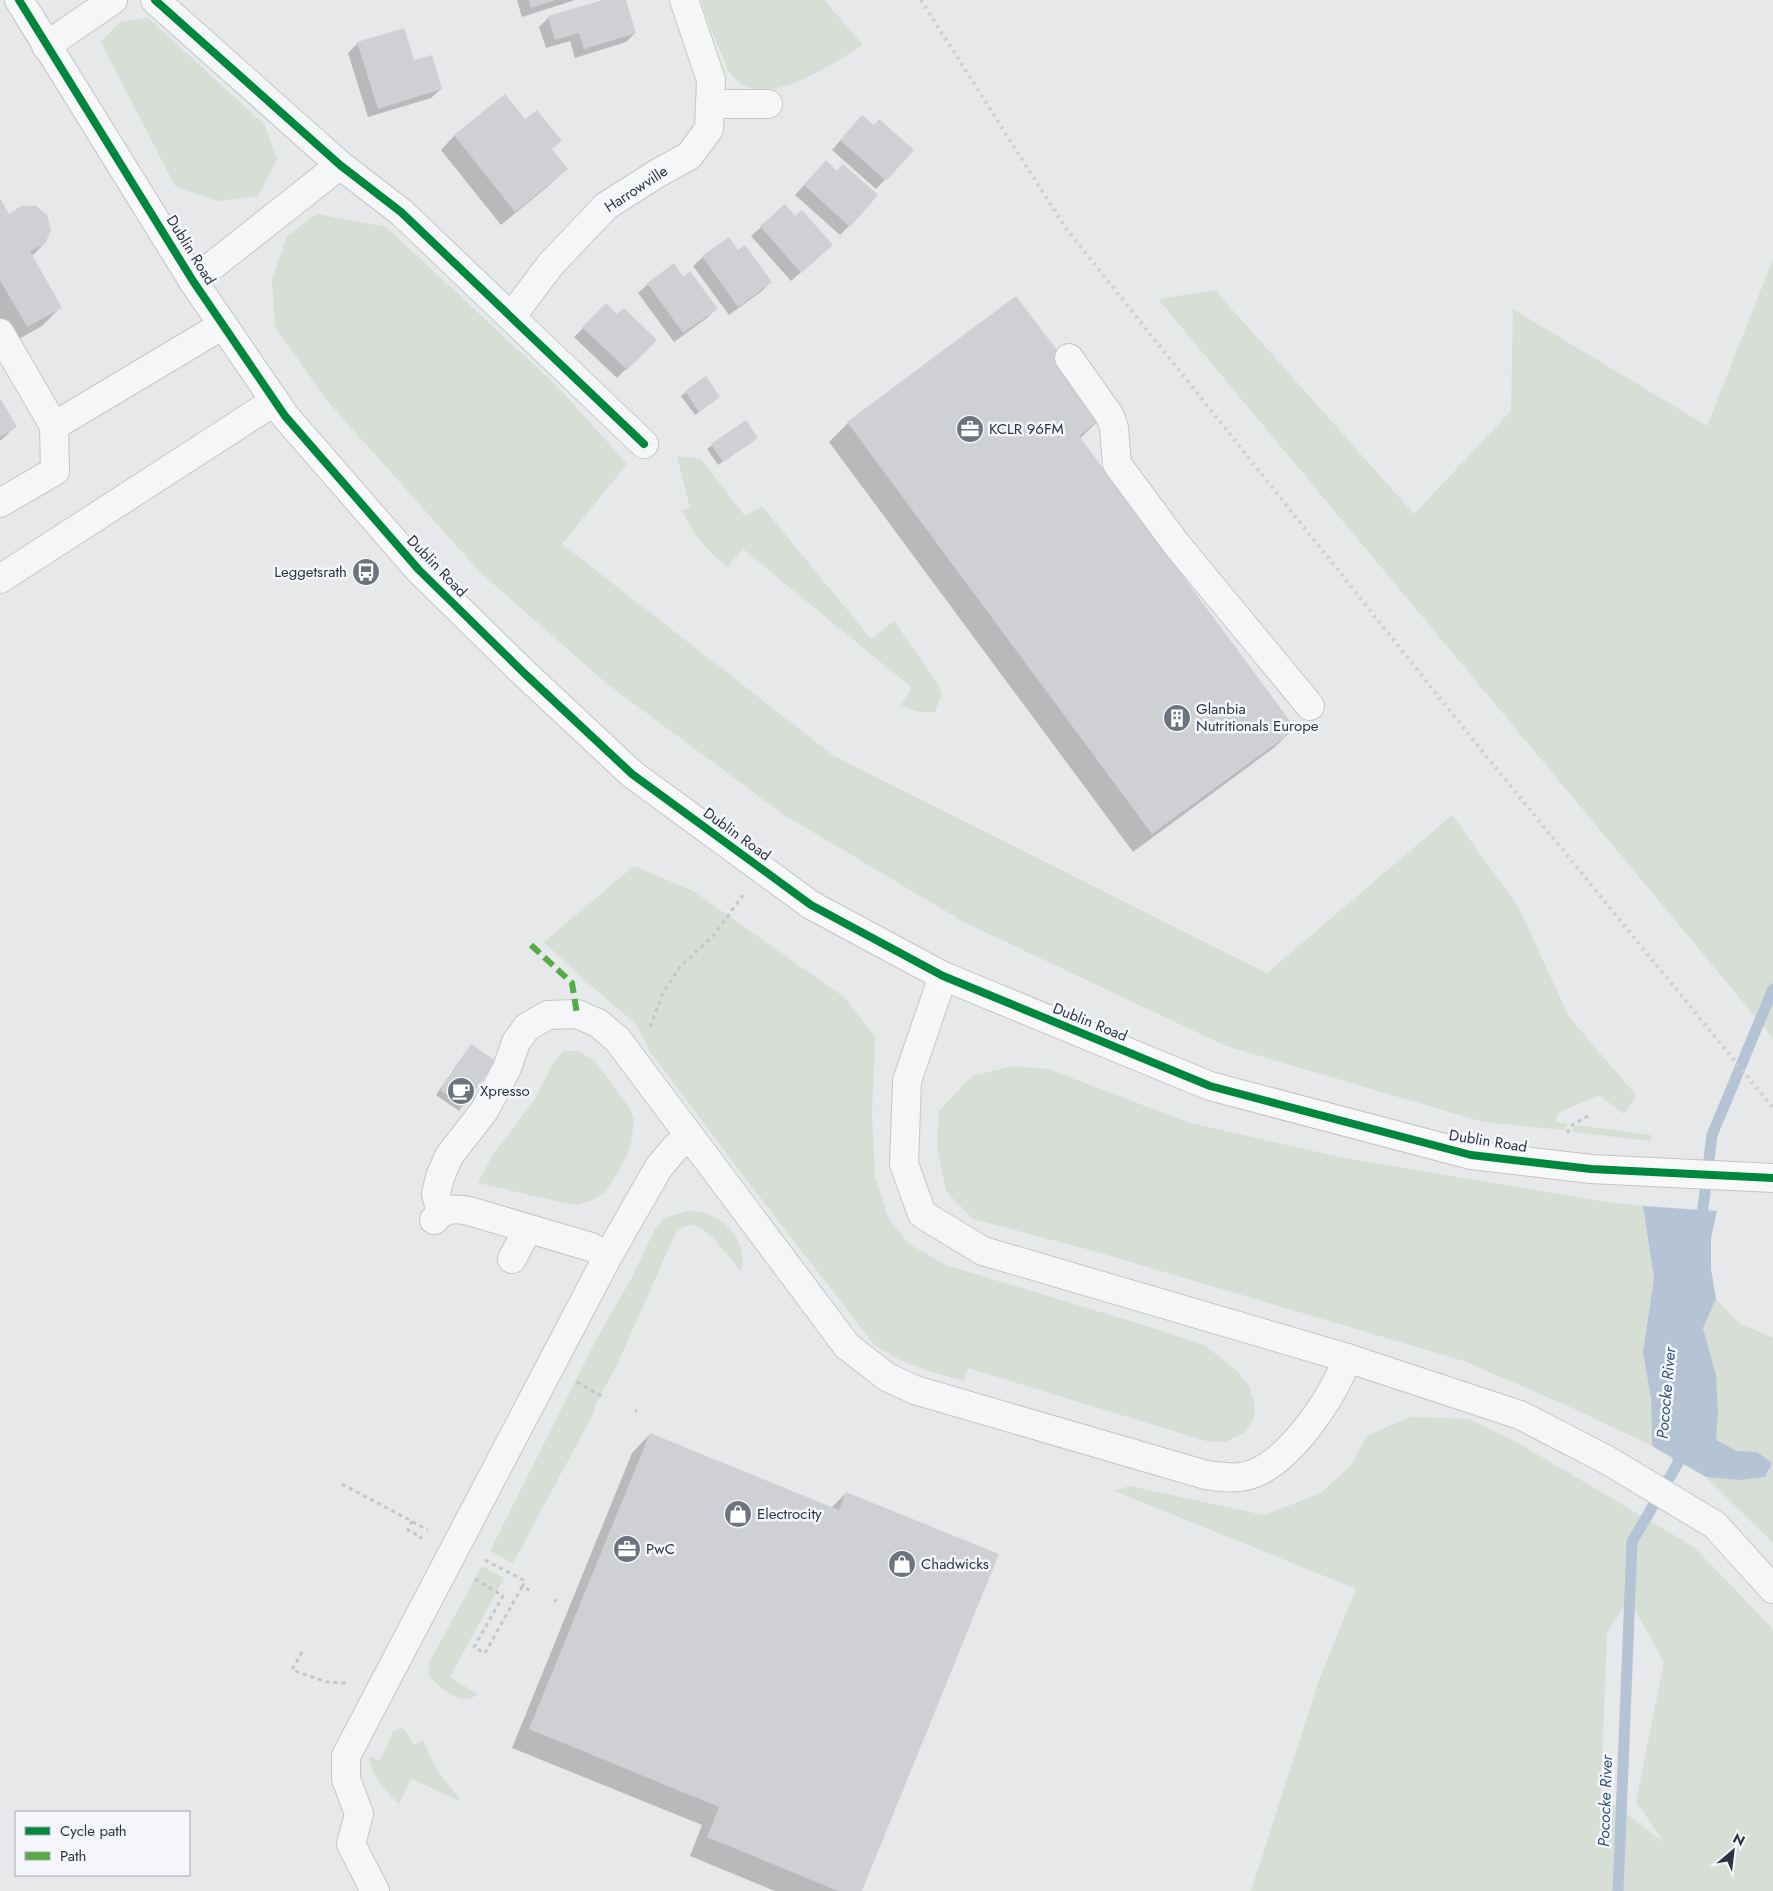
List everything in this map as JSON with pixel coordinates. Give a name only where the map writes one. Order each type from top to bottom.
[{"type":"main road","name":"Dublin Road","points":[[19,0],[193,281],[275,402],[285,416],[419,570],[524,673],[632,774],[811,905],[943,976],[1210,1086],[1471,1155],[1591,1169],[1761,1177]]},
{"type":"street","points":[[46,46],[113,0]]},
{"type":"street","points":[[156,0],[340,165],[401,212],[644,444]]},
{"type":"street","name":"Harrowville","points":[[511,317],[551,264],[606,206],[689,156],[709,129],[711,80],[684,0]]},
{"type":"street","points":[[710,104],[768,104]]},
{"type":"street","points":[[193,281],[340,165]]},
{"type":"street","points":[[54,426],[223,325]]},
{"type":"street","points":[[0,333],[54,426],[54,471],[0,503]]},
{"type":"street","points":[[1069,358],[1110,416],[1114,428],[1117,464],[1177,545],[1310,706]]},
{"type":"street","points":[[0,579],[275,402]]},
{"type":"street","points":[[943,976],[907,1081],[904,1164],[922,1214],[983,1251],[1346,1358],[1520,1415],[1607,1460],[1715,1525],[1773,1589]]},
{"type":"street","points":[[608,1256],[591,1247],[469,1211],[453,1208],[437,1217],[436,1194],[440,1177],[449,1156],[484,1111],[507,1068],[516,1042],[527,1027],[548,1015],[577,1014],[598,1023],[617,1039],[847,1346],[887,1377],[915,1390],[1206,1475],[1233,1478],[1254,1474],[1267,1467],[1305,1431],[1341,1376],[1346,1358]]},
{"type":"street","points":[[375,1891],[351,1844],[359,1814],[346,1778],[346,1756],[349,1748],[608,1256],[659,1167],[675,1148],[690,1136]]},
{"type":"street","points":[[512,1259],[528,1229]]},
{"type":"path","points":[[638,1066],[663,993],[680,967],[715,934],[742,899],[756,864]]},
{"type":"path","points":[[1569,1129],[1572,1125],[1590,1115]]},
{"type":"path","points":[[575,1381],[605,1398]]},
{"type":"path","points":[[342,1484],[428,1530]]},
{"type":"path","points":[[412,1522],[408,1530],[421,1537],[419,1541]]},
{"type":"path","points":[[470,1576],[503,1596],[474,1647],[485,1653],[525,1581],[480,1558]]},
{"type":"path","points":[[522,1586],[532,1591]]},
{"type":"path","points":[[302,1652],[292,1670],[327,1682],[348,1684],[373,1702]]},
{"type":"shaded area","points":[[701,0],[824,0],[863,45],[834,63],[797,82],[778,88],[760,90],[744,86],[727,68]]},
{"type":"shaded area","points":[[148,18],[264,124],[277,159],[258,196],[217,201],[175,186],[101,42],[120,22]]},
{"type":"shaded area","points":[[317,214],[386,227],[558,387],[627,464],[562,544],[834,756],[1267,973],[1452,815],[1519,908],[1569,1017],[1636,1095],[1624,1114],[1599,1095],[1558,1113],[1556,1122],[1568,1124],[1564,1130],[1483,1122],[1226,1046],[966,923],[784,815],[606,683],[480,572],[329,403],[275,327],[272,280],[287,236]]},
{"type":"shaded area","points":[[1773,259],[1773,1038],[1158,299],[1215,290],[1414,514],[1511,411],[1513,309],[1707,426]]},
{"type":"shaded area","points":[[677,456],[701,459],[745,516],[762,506],[871,639],[894,621],[932,675],[942,693],[935,712],[920,712],[900,706],[912,688],[743,549],[727,567],[713,554],[696,535],[682,510],[690,508]]},
{"type":"shaded area","points":[[634,866],[693,891],[844,997],[875,1037],[872,1116],[875,1176],[888,1218],[909,1244],[946,1265],[1204,1345],[1234,1368],[1249,1385],[1255,1405],[1253,1421],[1244,1433],[1225,1442],[1206,1441],[968,1368],[964,1381],[940,1374],[893,1357],[873,1343],[649,1050],[636,1024],[583,979],[544,942]]},
{"type":"shaded area","points":[[563,1051],[577,1051],[596,1063],[630,1109],[634,1120],[631,1143],[624,1162],[606,1191],[593,1200],[574,1205],[478,1183],[491,1158],[534,1101],[554,1062]]},
{"type":"shaded area","points":[[1013,1066],[1048,1069],[1190,1123],[1344,1158],[1606,1202],[1643,1206],[1654,1278],[1643,1352],[1651,1399],[1652,1446],[1570,1407],[1464,1361],[1090,1250],[973,1219],[946,1191],[937,1147],[939,1111],[972,1076]]},
{"type":"shaded area","points":[[1576,1125],[1651,1135],[1651,1141],[1572,1132]]},
{"type":"shaded area","points":[[687,1211],[710,1215],[729,1228],[741,1248],[743,1260],[741,1272],[713,1238],[699,1227],[689,1225],[676,1232],[617,1365],[596,1403],[593,1414],[513,1563],[490,1551],[597,1338],[631,1279],[656,1227],[665,1218]]},
{"type":"shaded area","points":[[1716,1299],[1739,1323],[1773,1338],[1773,1543],[1706,1477],[1740,1480],[1757,1452],[1737,1451],[1716,1440],[1718,1413],[1716,1375],[1703,1328]]},
{"type":"shaded area","points":[[1410,1417],[1469,1419],[1518,1443],[1694,1547],[1773,1629],[1773,1891],[1251,1891],[1319,1680],[1356,1589],[1115,1491],[1129,1486],[1264,1515],[1321,1493],[1351,1465],[1367,1436]],"holes":[[[1629,1599],[1664,1662],[1636,1802],[1665,1843],[1601,1795],[1607,1632]]]},
{"type":"shaded area","points":[[482,1566],[504,1578],[450,1677],[477,1694],[471,1698],[458,1698],[428,1675],[430,1661]]},
{"type":"shaded area","points":[[401,1728],[414,1745],[423,1740],[436,1769],[462,1802],[411,1779],[399,1804],[384,1788],[376,1777],[369,1756],[380,1761],[393,1732]]},
{"type":"water","points":[[1643,1206],[1717,1211],[1711,1238],[1711,1269],[1716,1299],[1703,1328],[1716,1375],[1718,1413],[1716,1440],[1737,1451],[1757,1452],[1772,1463],[1765,1477],[1740,1480],[1706,1477],[1652,1446],[1651,1399],[1643,1352],[1654,1278]]},
{"type":"building","points":[[529,0],[556,0],[531,8]]},
{"type":"building","points":[[603,0],[626,0],[636,33],[584,49],[579,33],[555,40],[548,16]]},
{"type":"building","points":[[404,28],[414,60],[432,55],[442,89],[378,109],[357,42]]},
{"type":"building","points":[[505,94],[525,119],[537,110],[562,141],[552,149],[568,169],[515,212],[454,135]]},
{"type":"building","points":[[862,115],[874,125],[879,119],[914,150],[886,181],[840,140]]},
{"type":"building","points":[[826,160],[837,171],[843,164],[878,195],[850,227],[804,185]]},
{"type":"building","points":[[0,198],[9,214],[21,206],[36,206],[47,215],[51,230],[45,244],[30,251],[62,308],[27,327],[0,280]]},
{"type":"building","points":[[785,204],[795,216],[802,210],[833,245],[801,273],[760,226]]},
{"type":"building","points":[[729,237],[738,250],[745,245],[772,282],[738,307],[702,256]]},
{"type":"building","points":[[674,263],[683,277],[690,271],[718,309],[683,333],[647,283]]},
{"type":"building","points":[[1016,296],[1106,415],[1079,436],[1296,729],[1152,834],[847,422]]},
{"type":"building","points":[[606,303],[617,314],[624,308],[657,340],[627,370],[582,327]]},
{"type":"building","points":[[706,376],[720,397],[699,412],[685,391]]},
{"type":"building","points":[[0,398],[17,427],[0,437]]},
{"type":"building","points":[[746,420],[758,438],[723,462],[711,444]]},
{"type":"building","points":[[471,1044],[496,1061],[464,1107],[440,1090]]},
{"type":"building","points":[[650,1433],[839,1510],[846,1492],[999,1554],[862,1891],[838,1891],[707,1837],[719,1807],[529,1729]]},
{"type":"waterway","name":"Pococke River","points":[[1701,1224],[1712,1135],[1773,989]]},
{"type":"waterway","name":"Pococke River","points":[[1618,1891],[1632,1542],[1678,1463],[1678,1446]]},
{"type":"railway","points":[[921,0],[1065,227],[1478,746],[1773,1108]]},
{"type":"marked path","points":[[531,945],[572,983],[577,1014]]},
{"type":"cycle path","points":[[19,0],[193,281],[285,416],[419,570],[524,673],[632,774],[811,905],[943,976],[1210,1086],[1471,1155],[1591,1169],[1773,1178]]},
{"type":"cycle path","points":[[155,0],[340,165],[401,212],[644,444]]},
{"type":"place","name":"KCLR 96FM","points":[[970,429]]},
{"type":"place","name":"Leggetsrath","points":[[366,572]]},
{"type":"place","name":"Glanbia Nutritionals Europe","points":[[1177,718]]},
{"type":"place","name":"Xpresso","points":[[461,1091]]},
{"type":"place","name":"Electrocity","points":[[738,1514]]},
{"type":"place","name":"PwC","points":[[627,1549]]},
{"type":"place","name":"Chadwicks","points":[[902,1564]]}]
